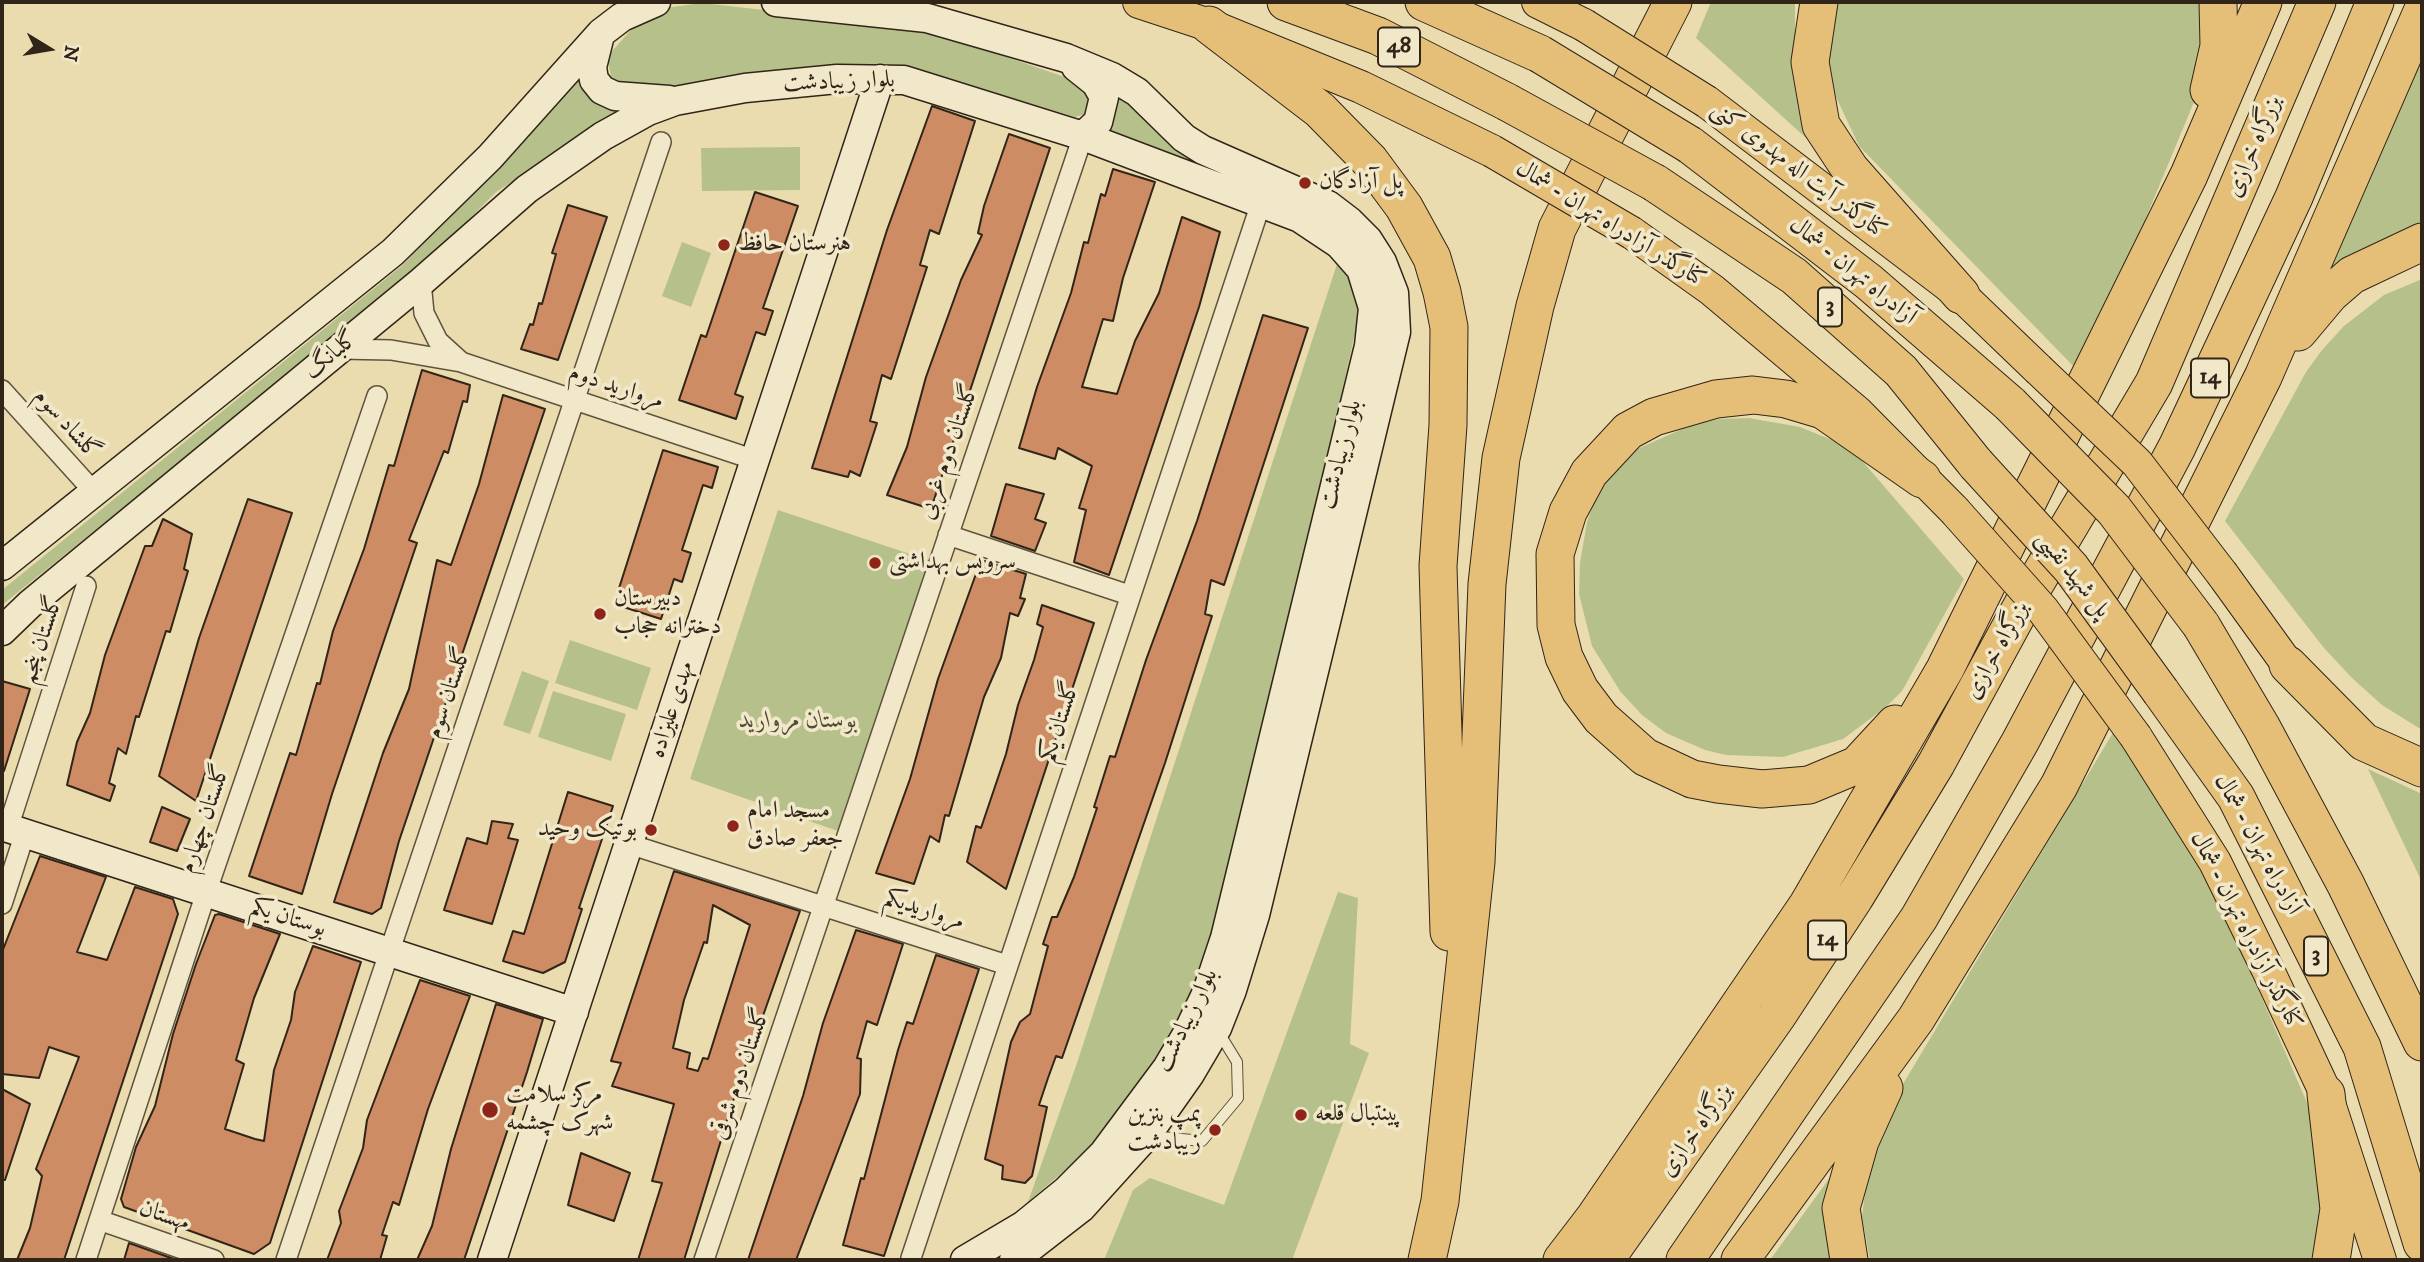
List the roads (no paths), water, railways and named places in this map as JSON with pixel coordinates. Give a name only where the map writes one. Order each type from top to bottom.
[{"type":"highway","name":"48","points":[[1286,2],[1378,36],[1656,183]]},
{"type":"highway","name":"48","points":[[1424,2],[1540,54],[1690,145]]},
{"type":"highway","points":[[1427,1260],[1440,1200],[1476,862],[1487,583],[1501,458],[1535,306],[1557,229],[1673,2]]},
{"type":"highway","points":[[1819,2],[1810,62],[1821,125],[1850,169],[1961,295]]},
{"type":"highway","points":[[2189,175],[2219,46],[2218,2]]},
{"type":"highway","points":[[1562,1260],[1595,1217],[1807,906],[1944,669],[2189,175],[2263,2]]},
{"type":"highway","name":"بزرگراه خرازی","points":[[1605,1260],[1762,1038],[1856,897],[1937,764],[2023,604],[2154,383],[2317,2]]},
{"type":"highway","name":"14","points":[[1685,1260],[1919,918],[2020,742],[2177,447],[2294,197],[2375,2]]},
{"type":"highway","points":[[1740,1260],[1916,1018],[2059,786],[2263,377],[2422,12]]},
{"type":"highway","points":[[1209,25],[1320,110],[1370,161],[1404,207],[1432,258],[1442,292],[1449,327],[1448,425],[1438,566],[1452,1096]]},
{"type":"highway","name":"آزادراه تهران - شمال","points":[[1690,145],[1869,282],[2010,404],[2114,510],[2201,625],[2262,728],[2346,885],[2422,1042]]},
{"type":"highway","name":"آزادراه تهران - شمال","points":[[1656,183],[1804,284],[1901,371],[1976,464]]},
{"type":"highway","points":[[2263,377],[2304,323],[2337,287],[2352,275],[2385,257],[2422,242]]},
{"type":"highway","points":[[1922,479],[1823,410],[1786,399],[1753,395],[1716,399],[1654,417],[1628,431],[1597,464],[1568,512],[1555,554],[1556,625],[1564,657],[1580,690],[1601,718],[1622,737],[1646,757],[1692,779],[1751,788],[1809,785],[1857,765],[1944,669]]},
{"type":"highway","name":"پل شهید نقیبی","points":[[1976,464],[2071,568],[2161,692]]},
{"type":"highway","points":[[2288,665],[2364,742],[2422,768]]},
{"type":"highway","name":"آزادراه تهران - شمال","points":[[2161,692],[2236,797],[2362,1047],[2422,1243]]},
{"type":"highway","points":[[1849,1260],[1841,1208],[1860,1141],[1916,1018]]},
{"type":"highway","points":[[2326,1094],[2339,1209],[2331,1260]]},
{"type":"main road","points":[[1139,2],[1209,25]]},
{"type":"main road","name":"کنارگذر آیت اله مهدوی کنی","points":[[1538,2],[1584,25],[1707,102],[1961,295],[2137,463],[2288,665]]},
{"type":"main road","name":"کنارگذر آزادراه تهران - شمال","points":[[1209,25],[1361,87],[1492,151],[1632,233],[1712,290],[1857,412],[1954,510]]},
{"type":"main road","name":"پل شهید نقیبی","points":[[1954,510],[2043,610],[2136,737]]},
{"type":"main road","name":"کنارگذر آزادراه تهران - شمال","points":[[2136,737],[2216,862],[2326,1094],[2380,1260]]},
{"type":"street","points":[[656,2],[622,17],[601,33],[592,67],[594,80],[602,90],[615,96],[675,101]]},
{"type":"street","name":"بلوار زیبادشت","points":[[783,2],[927,18],[1066,58],[1112,77],[1138,92],[1184,138],[1203,150],[1306,195],[1349,220],[1382,261],[1394,293],[1396,332],[1255,915],[1232,990],[1217,1028],[1190,1074],[1147,1135],[1081,1208],[1014,1260]]},
{"type":"street","name":"گلبانگ","points":[[2,566],[393,252],[490,157],[601,33]]},
{"type":"street","points":[[1066,58],[1096,83],[1104,97],[1098,122],[1083,136]]},
{"type":"street","name":"بلوار زیبادشت","points":[[675,101],[759,87],[837,79],[904,80],[1083,136],[1300,218],[1339,244],[1361,269],[1373,308],[1369,346],[1225,938],[1207,992],[1167,1068],[1103,1154],[1066,1191],[1024,1225],[965,1260]]},
{"type":"street","name":"مهدی علیزاده","points":[[492,1260],[880,79]]},
{"type":"street","name":"گلبانگ","points":[[2,631],[30,604],[421,282],[527,189],[603,136],[648,111],[675,101]]},
{"type":"street","name":"گلستان دوم غربی","points":[[826,904],[1083,136]]},
{"type":"street","name":"گلستان سوم","points":[[286,1260],[661,142]]},
{"type":"street","name":"گلستان یکم","points":[[911,1258],[1261,202]]},
{"type":"street","name":"مروارید دوم","points":[[421,282],[424,313],[438,341],[461,362]]},
{"type":"street","name":"مروارید دوم","points":[[340,349],[391,350],[461,362],[755,460]]},
{"type":"street","name":"گلشاد سوم","points":[[2,390],[94,492]]},
{"type":"street","name":"گلستان چهارم","points":[[86,1260],[206,893],[377,396]]},
{"type":"street","points":[[948,535],[1129,595]]},
{"type":"street","name":"گلستان پنجم","points":[[2,904],[12,829],[86,586]]},
{"type":"street","name":"بوستان یکم","points":[[12,829],[574,1012]]},
{"type":"street","name":"مرواریدیکم","points":[[629,844],[826,904],[1007,965]]},
{"type":"street","name":"گلستان دوم شرقی","points":[[704,1260],[826,904]]},
{"type":"street","name":"مهستان","points":[[99,1220],[214,1260]]},
{"type":"lane","points":[[1147,1135],[1202,1141],[1238,1098],[1237,1062],[1217,1028]]},
{"type":"place","name":"پل آزادگان","points":[[1305,183]]},
{"type":"place","name":"هنرستان حافظ","points":[[724,245]]},
{"type":"place","name":"سرویس بهداشتی","points":[[875,563]]},
{"type":"place","name":"دبیرستان دخترانه حجاب","points":[[600,614]]},
{"type":"place","name":"مسجد امام جعفر صادق","points":[[733,826]]},
{"type":"place","name":"بوتیک وحید","points":[[651,830]]},
{"type":"place","name":"مرکز سلامت شهرک چشمه","points":[[490,1110]]},
{"type":"place","name":"پینتبال قلعه","points":[[1301,1115]]},
{"type":"place","name":"پمپ بنزین زیبادشت","points":[[1215,1130]]},
{"type":"park label","name":"بوستان مروارید","points":[[798,722]]}]
